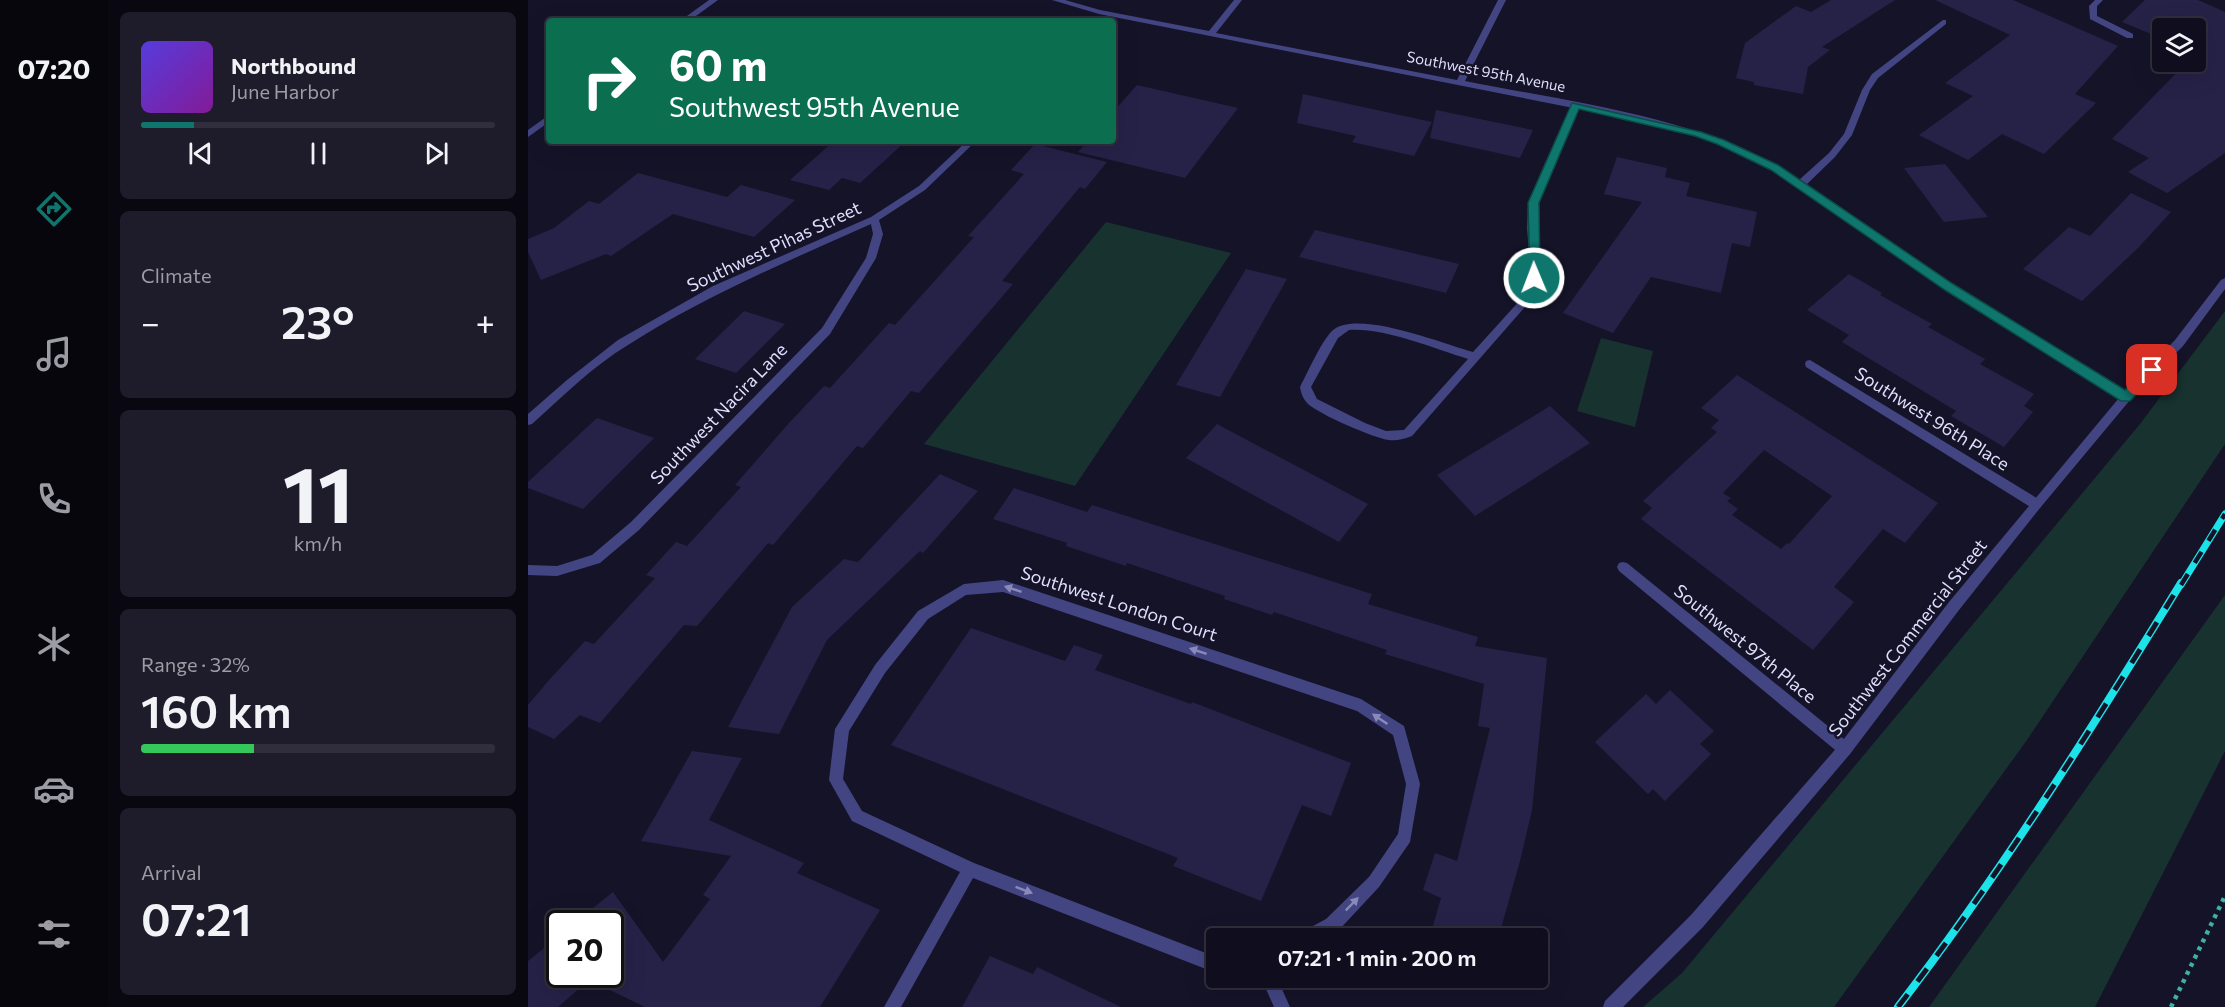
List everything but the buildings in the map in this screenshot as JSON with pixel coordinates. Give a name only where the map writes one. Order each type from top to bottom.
[{"type":"street","points":[[688,18],[714,0]]},
{"type":"street","name":"Southwest 95th Avenue","points":[[1056,0],[1099,12],[1575,105],[1713,139],[1775,168],[1949,287],[2126,397]]},
{"type":"street","points":[[1211,34],[1238,0]]},
{"type":"street","points":[[1460,82],[1502,0]]},
{"type":"street","points":[[2099,0],[2093,6],[2093,17],[2130,36]]},
{"type":"street","points":[[1093,18],[1099,12]]},
{"type":"street","points":[[1800,185],[1844,140],[1866,90],[1875,76],[1943,22]]},
{"type":"street","points":[[1476,357],[1370,327],[1351,326],[1340,329],[1334,335],[1305,387],[1307,394],[1314,402],[1376,434],[1400,437],[1408,433],[1476,357],[1532,291],[1535,268],[1533,203],[1575,105]]},
{"type":"street","points":[[528,134],[546,120]]},
{"type":"street","name":"Southwest Pihas Street","points":[[528,421],[622,343],[717,289],[874,219],[922,188],[969,144]]},
{"type":"street","name":"Southwest Nacira Lane","points":[[528,570],[557,571],[596,559],[635,526],[826,331],[871,258],[878,234],[874,219]]},
{"type":"street","name":"Southwest Commercial Street","points":[[1611,1007],[1697,921],[1845,749],[1954,606],[2036,504],[2126,397],[2179,343],[2225,282]]},
{"type":"street","name":"Southwest 96th Place","points":[[1810,364],[2036,504]]},
{"type":"street","name":"Southwest 97th Place","points":[[1623,567],[1845,749]]},
{"type":"street","name":"Southwest London Court","points":[[1206,961],[970,869],[857,816],[836,780],[842,729],[880,669],[923,615],[964,590],[1003,586],[1361,706],[1399,731],[1413,784],[1405,837],[1367,889],[1326,928]]},
{"type":"street","points":[[892,1007],[970,869]]},
{"type":"street","points":[[1273,988],[1282,1007]]},
{"type":"path","points":[[2170,1007],[2225,896]]},
{"type":"green space","points":[[1106,222],[1231,253],[1075,486],[924,444]]},
{"type":"green space","points":[[2225,311],[2225,444],[2027,740],[1834,1007],[1643,1007],[1682,973],[2140,424]]},
{"type":"green space","points":[[1601,338],[1653,351],[1635,427],[1577,411]]},
{"type":"green space","points":[[2225,595],[2225,751],[2095,1007],[1929,1007]]},
{"type":"railway","points":[[2181,585],[2225,514]]},
{"type":"railway","points":[[1898,1007],[2010,852],[2181,583]]},
{"type":"route","points":[[1534,278],[1533,203],[1575,105],[1698,134],[1775,168],[1949,287],[2126,397],[2152,370]]}]
